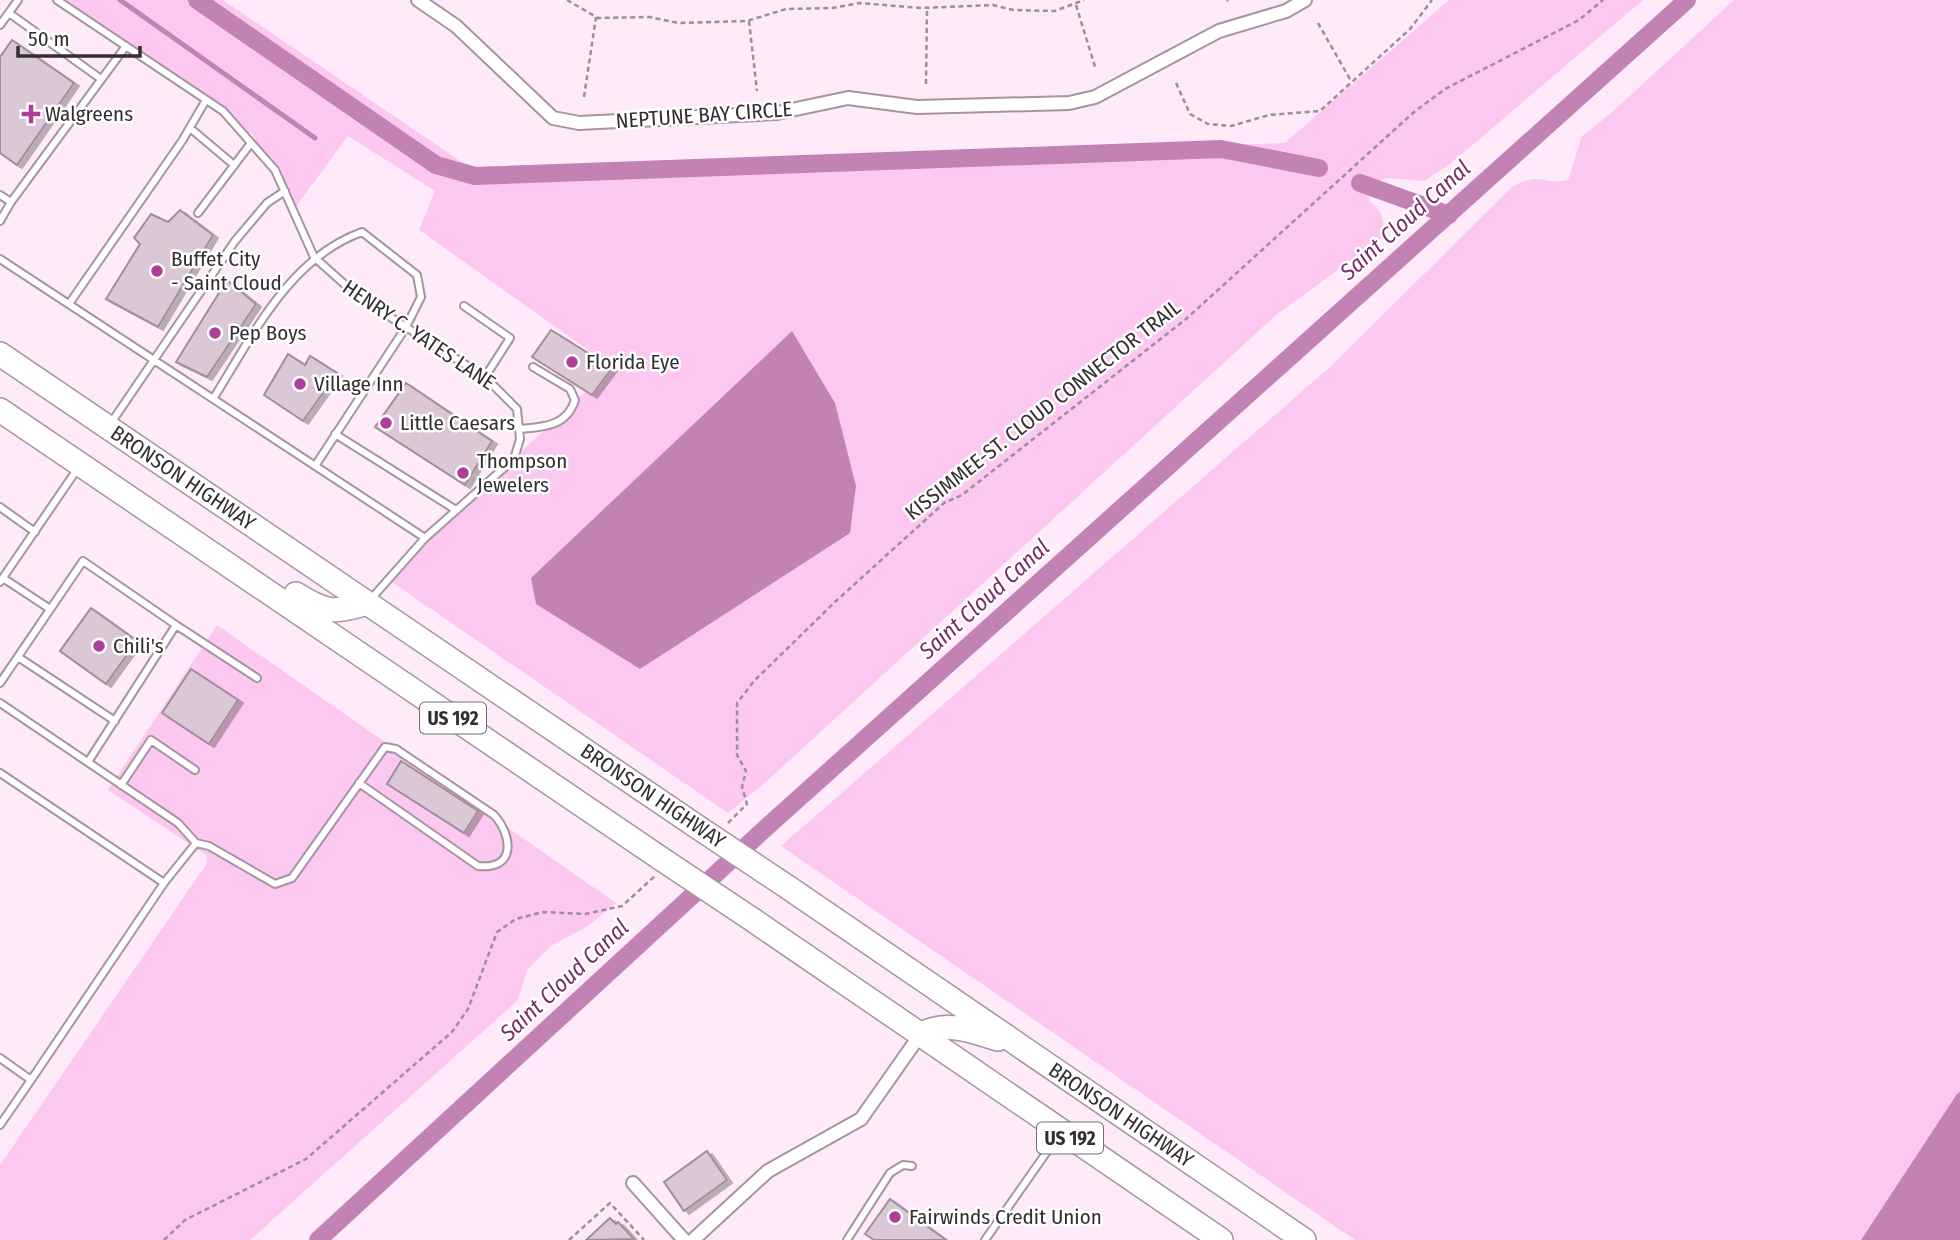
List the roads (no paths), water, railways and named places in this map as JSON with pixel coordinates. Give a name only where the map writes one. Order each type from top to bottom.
[{"type":"highway","name":"BRONSON HIGHWAY","points":[[0,354],[1304,1240]]},
{"type":"highway","name":"US 192","points":[[0,410],[1220,1240]]},
{"type":"highway","points":[[181,533],[239,559],[321,610],[344,610],[367,603]]},
{"type":"highway","points":[[920,1035],[931,1029],[952,1027],[1017,1044]]},
{"type":"street","name":"NEPTUNE BAY CIRCLE","points":[[418,0],[456,26],[545,112],[553,118],[579,123],[776,113],[848,98],[917,107],[1069,103],[1096,97],[1219,31],[1286,11],[1305,0]]},
{"type":"street","points":[[693,1240],[768,1171],[861,1119],[920,1035]]},
{"type":"street","points":[[633,1184],[684,1240]]},
{"type":"lane","points":[[0,25],[18,0]]},
{"type":"lane","name":"HENRY C. YATES LANE","points":[[57,0],[223,111],[275,170],[314,257],[360,299],[485,377],[517,409],[520,429]]},
{"type":"lane","points":[[9,13],[102,79]]},
{"type":"lane","points":[[0,221],[11,202],[126,46]]},
{"type":"lane","points":[[69,304],[190,128],[206,100]]},
{"type":"lane","points":[[190,128],[234,165]]},
{"type":"lane","points":[[198,213],[251,143]]},
{"type":"lane","points":[[108,428],[235,241],[267,203],[285,191]]},
{"type":"lane","points":[[0,195],[11,202]]},
{"type":"lane","points":[[213,399],[271,307],[314,257],[362,232],[417,275],[421,297],[406,327],[315,466]]},
{"type":"lane","points":[[0,259],[425,538]]},
{"type":"lane","points":[[464,306],[510,338],[485,377]]},
{"type":"lane","points":[[367,603],[425,538],[514,459],[520,429],[554,424],[569,414],[575,400],[570,390],[533,367]]},
{"type":"lane","points":[[335,434],[456,510]]},
{"type":"lane","points":[[50,609],[1,580],[80,465]]},
{"type":"lane","points":[[0,507],[35,532]]},
{"type":"lane","points":[[0,683],[83,561],[257,678]]},
{"type":"lane","points":[[88,762],[176,625]]},
{"type":"lane","points":[[18,657],[115,721]]},
{"type":"lane","points":[[0,703],[178,823],[196,843],[209,846],[275,884],[292,877],[384,747],[396,749],[494,815],[503,825],[508,839],[507,854],[501,863],[490,867],[478,866],[359,783]]},
{"type":"lane","points":[[121,785],[151,740],[195,770]]},
{"type":"lane","points":[[0,773],[164,883]]},
{"type":"lane","points":[[0,1125],[164,883],[196,843]]},
{"type":"lane","points":[[0,1058],[31,1080]]},
{"type":"lane","points":[[985,1240],[1061,1131]]},
{"type":"lane","points":[[847,1240],[890,1173],[903,1165],[912,1166]]},
{"type":"waterway","points":[[120,0],[315,138]]},
{"type":"waterway","points":[[197,0],[436,165],[475,176],[1221,149],[1319,168]]},
{"type":"waterway","name":"Saint Cloud Canal","points":[[318,1240],[758,835],[1687,0]]},
{"type":"waterway","points":[[1360,183],[1449,215]]},
{"type":"place","name":"Walgreens","points":[[31,114]]},
{"type":"place","name":"Buffet City - Saint Cloud","points":[[157,271]]},
{"type":"place","name":"Pep Boys","points":[[215,333]]},
{"type":"place","name":"Florida Eye","points":[[572,362]]},
{"type":"place","name":"Village Inn","points":[[300,384]]},
{"type":"place","name":"Little Caesars","points":[[386,423]]},
{"type":"place","name":"Thompson Jewelers","points":[[463,473]]},
{"type":"place","name":"Chili's","points":[[99,646]]},
{"type":"place","name":"Fairwinds Credit Union","points":[[895,1217]]}]
